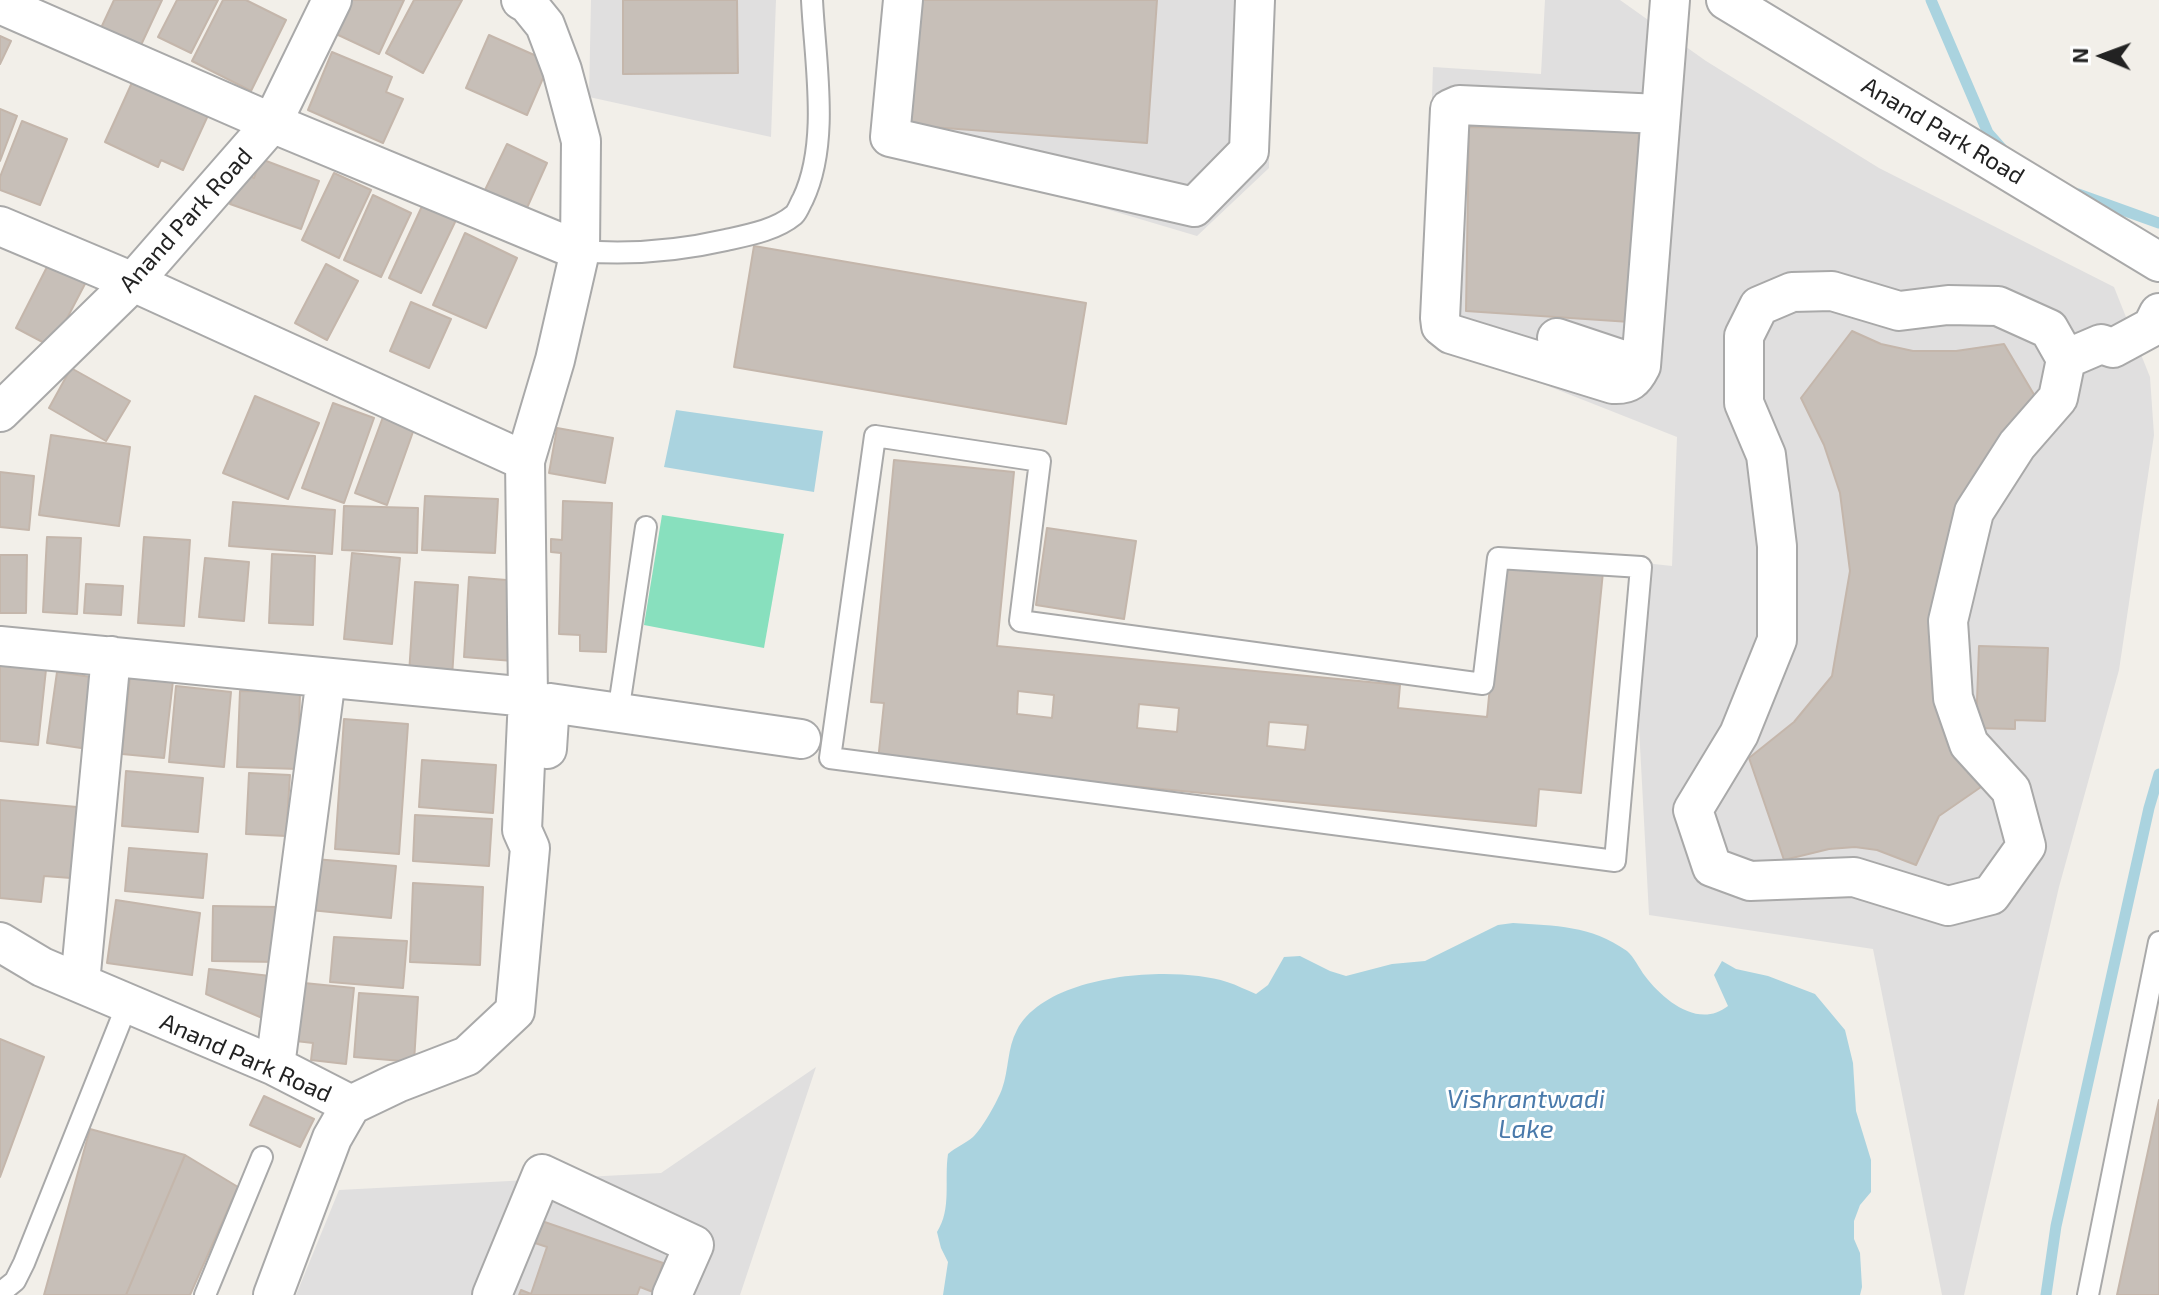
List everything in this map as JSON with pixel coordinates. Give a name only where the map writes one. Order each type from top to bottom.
[{"type":"street","name":"Anand Park Road","points":[[0,412],[133,282],[272,123],[332,0]]},
{"type":"street","points":[[351,1105],[467,1056],[515,1011],[530,848],[522,830],[528,697],[525,461],[555,360],[580,251],[581,141],[562,70],[545,25],[521,0]]},
{"type":"street","points":[[903,0],[890,137],[1194,207],[1249,151],[1255,0]]},
{"type":"street","points":[[1660,114],[1459,105],[1450,109],[1441,326],[1451,334],[1613,384],[1623,385],[1634,380],[1641,366],[1670,0]]},
{"type":"street","name":"Anand Park Road","points":[[1726,0],[2159,262]]},
{"type":"street","points":[[0,4],[272,123],[580,251]]},
{"type":"street","points":[[0,226],[133,282],[525,461]]},
{"type":"street","points":[[1832,291],[1899,311],[1948,305],[1998,306],[2049,329],[2066,359],[2058,398],[2017,445],[1974,512],[1948,621],[1953,698],[1969,744],[2011,790],[2026,846],[1991,895],[1948,906],[1854,877],[1750,881],[1712,867],[1693,810],[1739,734],[1777,640],[1777,546],[1766,455],[1744,403],[1744,336],[1759,306],[1792,292],[1832,291]]},
{"type":"street","points":[[2066,359],[2101,344],[2113,348],[2152,327],[2159,311]]},
{"type":"street","points":[[1557,338],[1641,366]]},
{"type":"street","points":[[0,646],[528,697]]},
{"type":"street","points":[[80,983],[111,656]]},
{"type":"street","points":[[275,1066],[326,678]]},
{"type":"street","points":[[530,848],[541,832],[550,703],[816,742]]},
{"type":"street","name":"Anand Park Road","points":[[0,942],[42,967],[275,1066],[351,1105],[332,1138],[273,1295]]},
{"type":"street","points":[[492,1295],[542,1174],[694,1245],[672,1295]]},
{"type":"lane","points":[[580,251],[672,250],[763,231],[796,214],[808,189],[819,132],[812,0]]},
{"type":"lane","points":[[875,436],[1040,461],[1020,621],[1483,684],[1498,558],[1641,567],[1615,861],[830,758],[816,742],[875,436]]},
{"type":"lane","points":[[618,713],[646,527]]},
{"type":"lane","points":[[2088,1295],[2159,942]]},
{"type":"lane","points":[[0,1293],[15,1281],[24,1263],[127,1005]]},
{"type":"lane","points":[[205,1295],[262,1157]]},
{"type":"shaded area","points":[[591,0],[776,0],[771,137],[589,97]]},
{"type":"shaded area","points":[[900,0],[1273,0],[1269,168],[1197,236],[887,144]]},
{"type":"shaded area","points":[[1545,0],[1620,0],[1706,61],[1879,168],[2114,287],[2150,377],[2154,435],[2119,670],[2059,887],[1964,1295],[1942,1295],[1873,949],[1649,915],[1639,727],[1645,563],[1672,566],[1677,437],[1424,337],[1433,67],[1541,74]]},
{"type":"shaded area","points":[[816,1067],[740,1295],[296,1295],[339,1190],[661,1173]]},
{"type":"green space","points":[[662,515],[784,534],[764,648],[644,625]]},
{"type":"water","points":[[676,410],[823,431],[814,492],[664,467]]},
{"type":"water","name":"Vishrantwadi Lake","points":[[1513,923],[1572,928],[1613,942],[1630,953],[1645,976],[1672,1003],[1694,1013],[1705,1015],[1728,1006],[1714,975],[1722,961],[1736,969],[1768,976],[1815,994],[1845,1030],[1853,1063],[1856,1111],[1871,1160],[1871,1192],[1860,1205],[1854,1221],[1854,1239],[1860,1253],[1860,1295],[943,1295],[948,1262],[937,1232],[946,1204],[948,1154],[981,1128],[1002,1089],[1017,1030],[1032,1011],[1055,996],[1082,985],[1145,975],[1204,977],[1256,994],[1268,985],[1284,957],[1300,956],[1346,976],[1392,964],[1425,961],[1498,925]]},
{"type":"building","points":[[114,0],[162,0],[141,45],[101,28]]},
{"type":"building","points":[[177,0],[218,0],[191,53],[158,37]]},
{"type":"building","points":[[223,0],[246,0],[286,20],[251,91],[192,61]]},
{"type":"building","points":[[349,0],[404,0],[379,54],[334,33]]},
{"type":"building","points":[[414,0],[462,0],[423,73],[386,53]]},
{"type":"building","points":[[623,0],[737,0],[738,73],[623,74]]},
{"type":"building","points":[[913,0],[1157,0],[1147,143],[904,125]]},
{"type":"building","points":[[489,35],[550,62],[527,115],[466,88]]},
{"type":"building","points":[[0,36],[11,41],[0,64]]},
{"type":"building","points":[[332,52],[392,77],[386,92],[403,99],[383,143],[308,110]]},
{"type":"building","points":[[135,76],[210,111],[183,170],[161,160],[158,167],[105,142]]},
{"type":"building","points":[[0,109],[17,116],[0,161]]},
{"type":"building","points":[[22,121],[67,139],[40,205],[0,190],[0,177]]},
{"type":"building","points":[[1469,127],[1639,130],[1630,322],[1466,311]]},
{"type":"building","points":[[507,144],[547,163],[526,210],[485,190]]},
{"type":"building","points":[[261,159],[319,181],[301,229],[230,204],[242,173],[254,178]]},
{"type":"building","points":[[334,173],[371,190],[339,258],[302,240]]},
{"type":"building","points":[[373,195],[411,213],[381,277],[344,260]]},
{"type":"building","points":[[423,204],[456,220],[421,293],[389,278]]},
{"type":"building","points":[[465,233],[517,258],[486,328],[433,305]]},
{"type":"building","points":[[754,246],[1086,303],[1066,424],[734,367]]},
{"type":"building","points":[[49,263],[86,282],[52,347],[16,328]]},
{"type":"building","points":[[326,264],[358,281],[327,340],[295,323]]},
{"type":"building","points":[[411,302],[451,319],[429,368],[390,351]]},
{"type":"building","points":[[1852,331],[1881,344],[1913,351],[1956,351],[2004,344],[2039,403],[1935,642],[1955,725],[1981,787],[1939,816],[1916,865],[1877,850],[1855,847],[1829,849],[1784,860],[1749,758],[1794,722],[1832,676],[1850,571],[1840,493],[1824,445],[1801,398]]},
{"type":"building","points":[[71,368],[130,401],[106,441],[49,408]]},
{"type":"building","points":[[255,396],[319,423],[288,499],[223,473]]},
{"type":"building","points":[[333,403],[374,418],[344,503],[302,488]]},
{"type":"building","points":[[383,417],[414,429],[387,505],[355,493]]},
{"type":"building","points":[[557,428],[613,438],[605,483],[549,473]]},
{"type":"building","points":[[51,435],[130,447],[119,526],[39,515]]},
{"type":"building","points":[[894,460],[1014,472],[997,646],[1400,685],[1398,708],[1487,717],[1502,562],[1603,572],[1581,793],[1539,789],[1536,826],[878,761],[884,703],[871,702]],"holes":[[[1018,691],[1054,695],[1052,718],[1017,714]],[[1139,704],[1179,708],[1177,732],[1137,728]],[[1269,722],[1308,725],[1305,750],[1267,746]]]},
{"type":"building","points":[[0,472],[34,476],[29,530],[0,527]]},
{"type":"building","points":[[425,496],[498,499],[495,553],[422,550]]},
{"type":"building","points":[[563,501],[612,503],[606,652],[580,651],[580,635],[559,634],[561,553],[551,552],[551,539],[562,540]]},
{"type":"building","points":[[233,502],[335,510],[332,554],[229,546]]},
{"type":"building","points":[[344,506],[418,508],[417,553],[342,550]]},
{"type":"building","points":[[1047,528],[1136,541],[1124,619],[1036,605]]},
{"type":"building","points":[[47,537],[81,538],[77,614],[43,612]]},
{"type":"building","points":[[144,537],[190,540],[184,626],[138,623]]},
{"type":"building","points":[[352,553],[400,558],[392,644],[344,639]]},
{"type":"building","points":[[272,554],[315,556],[313,625],[269,623]]},
{"type":"building","points":[[0,555],[27,555],[26,613],[0,613]]},
{"type":"building","points":[[205,558],[249,562],[244,621],[199,617]]},
{"type":"building","points":[[469,577],[519,581],[513,661],[464,657]]},
{"type":"building","points":[[415,582],[458,585],[452,677],[409,674]]},
{"type":"building","points":[[86,584],[123,586],[121,615],[84,613]]},
{"type":"building","points":[[1979,646],[2048,648],[2045,721],[2015,720],[2015,729],[1976,728]]},
{"type":"building","points":[[0,655],[47,660],[38,745],[0,741]]},
{"type":"building","points":[[57,672],[98,678],[88,749],[47,743]]},
{"type":"building","points":[[130,677],[173,681],[164,758],[122,754]]},
{"type":"building","points":[[176,686],[231,692],[224,767],[169,762]]},
{"type":"building","points":[[240,691],[300,692],[298,769],[237,767]]},
{"type":"building","points":[[344,719],[408,724],[399,854],[335,849]]},
{"type":"building","points":[[422,760],[496,765],[493,813],[419,807]]},
{"type":"building","points":[[126,771],[203,778],[198,832],[122,826]]},
{"type":"building","points":[[249,773],[290,775],[286,836],[246,834]]},
{"type":"building","points":[[0,800],[77,807],[71,878],[44,876],[41,902],[0,898]]},
{"type":"building","points":[[415,815],[492,819],[489,866],[413,861]]},
{"type":"building","points":[[129,848],[207,854],[203,898],[125,891]]},
{"type":"building","points":[[315,859],[396,866],[391,918],[310,910]]},
{"type":"building","points":[[413,883],[483,887],[480,965],[410,962]]},
{"type":"building","points":[[116,900],[200,913],[192,975],[107,963]]},
{"type":"building","points":[[213,906],[280,907],[279,962],[212,961]]},
{"type":"building","points":[[334,937],[407,941],[403,988],[330,982]]},
{"type":"building","points":[[209,969],[279,977],[274,1023],[206,994]]},
{"type":"building","points":[[294,982],[354,988],[346,1064],[311,1060],[313,1043],[287,1040]]},
{"type":"building","points":[[359,993],[418,997],[414,1062],[354,1057]]},
{"type":"building","points":[[0,1039],[44,1057],[0,1177]]},
{"type":"building","points":[[264,1096],[314,1119],[300,1147],[250,1125]]},
{"type":"building","points":[[2159,1100],[2159,1295],[2117,1295]]},
{"type":"building","points":[[90,1129],[185,1155],[126,1295],[44,1295]]},
{"type":"building","points":[[185,1155],[238,1187],[190,1295],[126,1295]]},
{"type":"building","points":[[536,1219],[663,1263],[653,1292],[640,1287],[637,1295],[519,1295],[521,1290],[531,1294],[547,1247],[529,1241]]},
{"type":"waterway","points":[[1931,0],[1988,133],[2003,150]]},
{"type":"waterway","points":[[2078,194],[2159,223]]},
{"type":"waterway","points":[[2046,1295],[2056,1226],[2159,774]]}]
